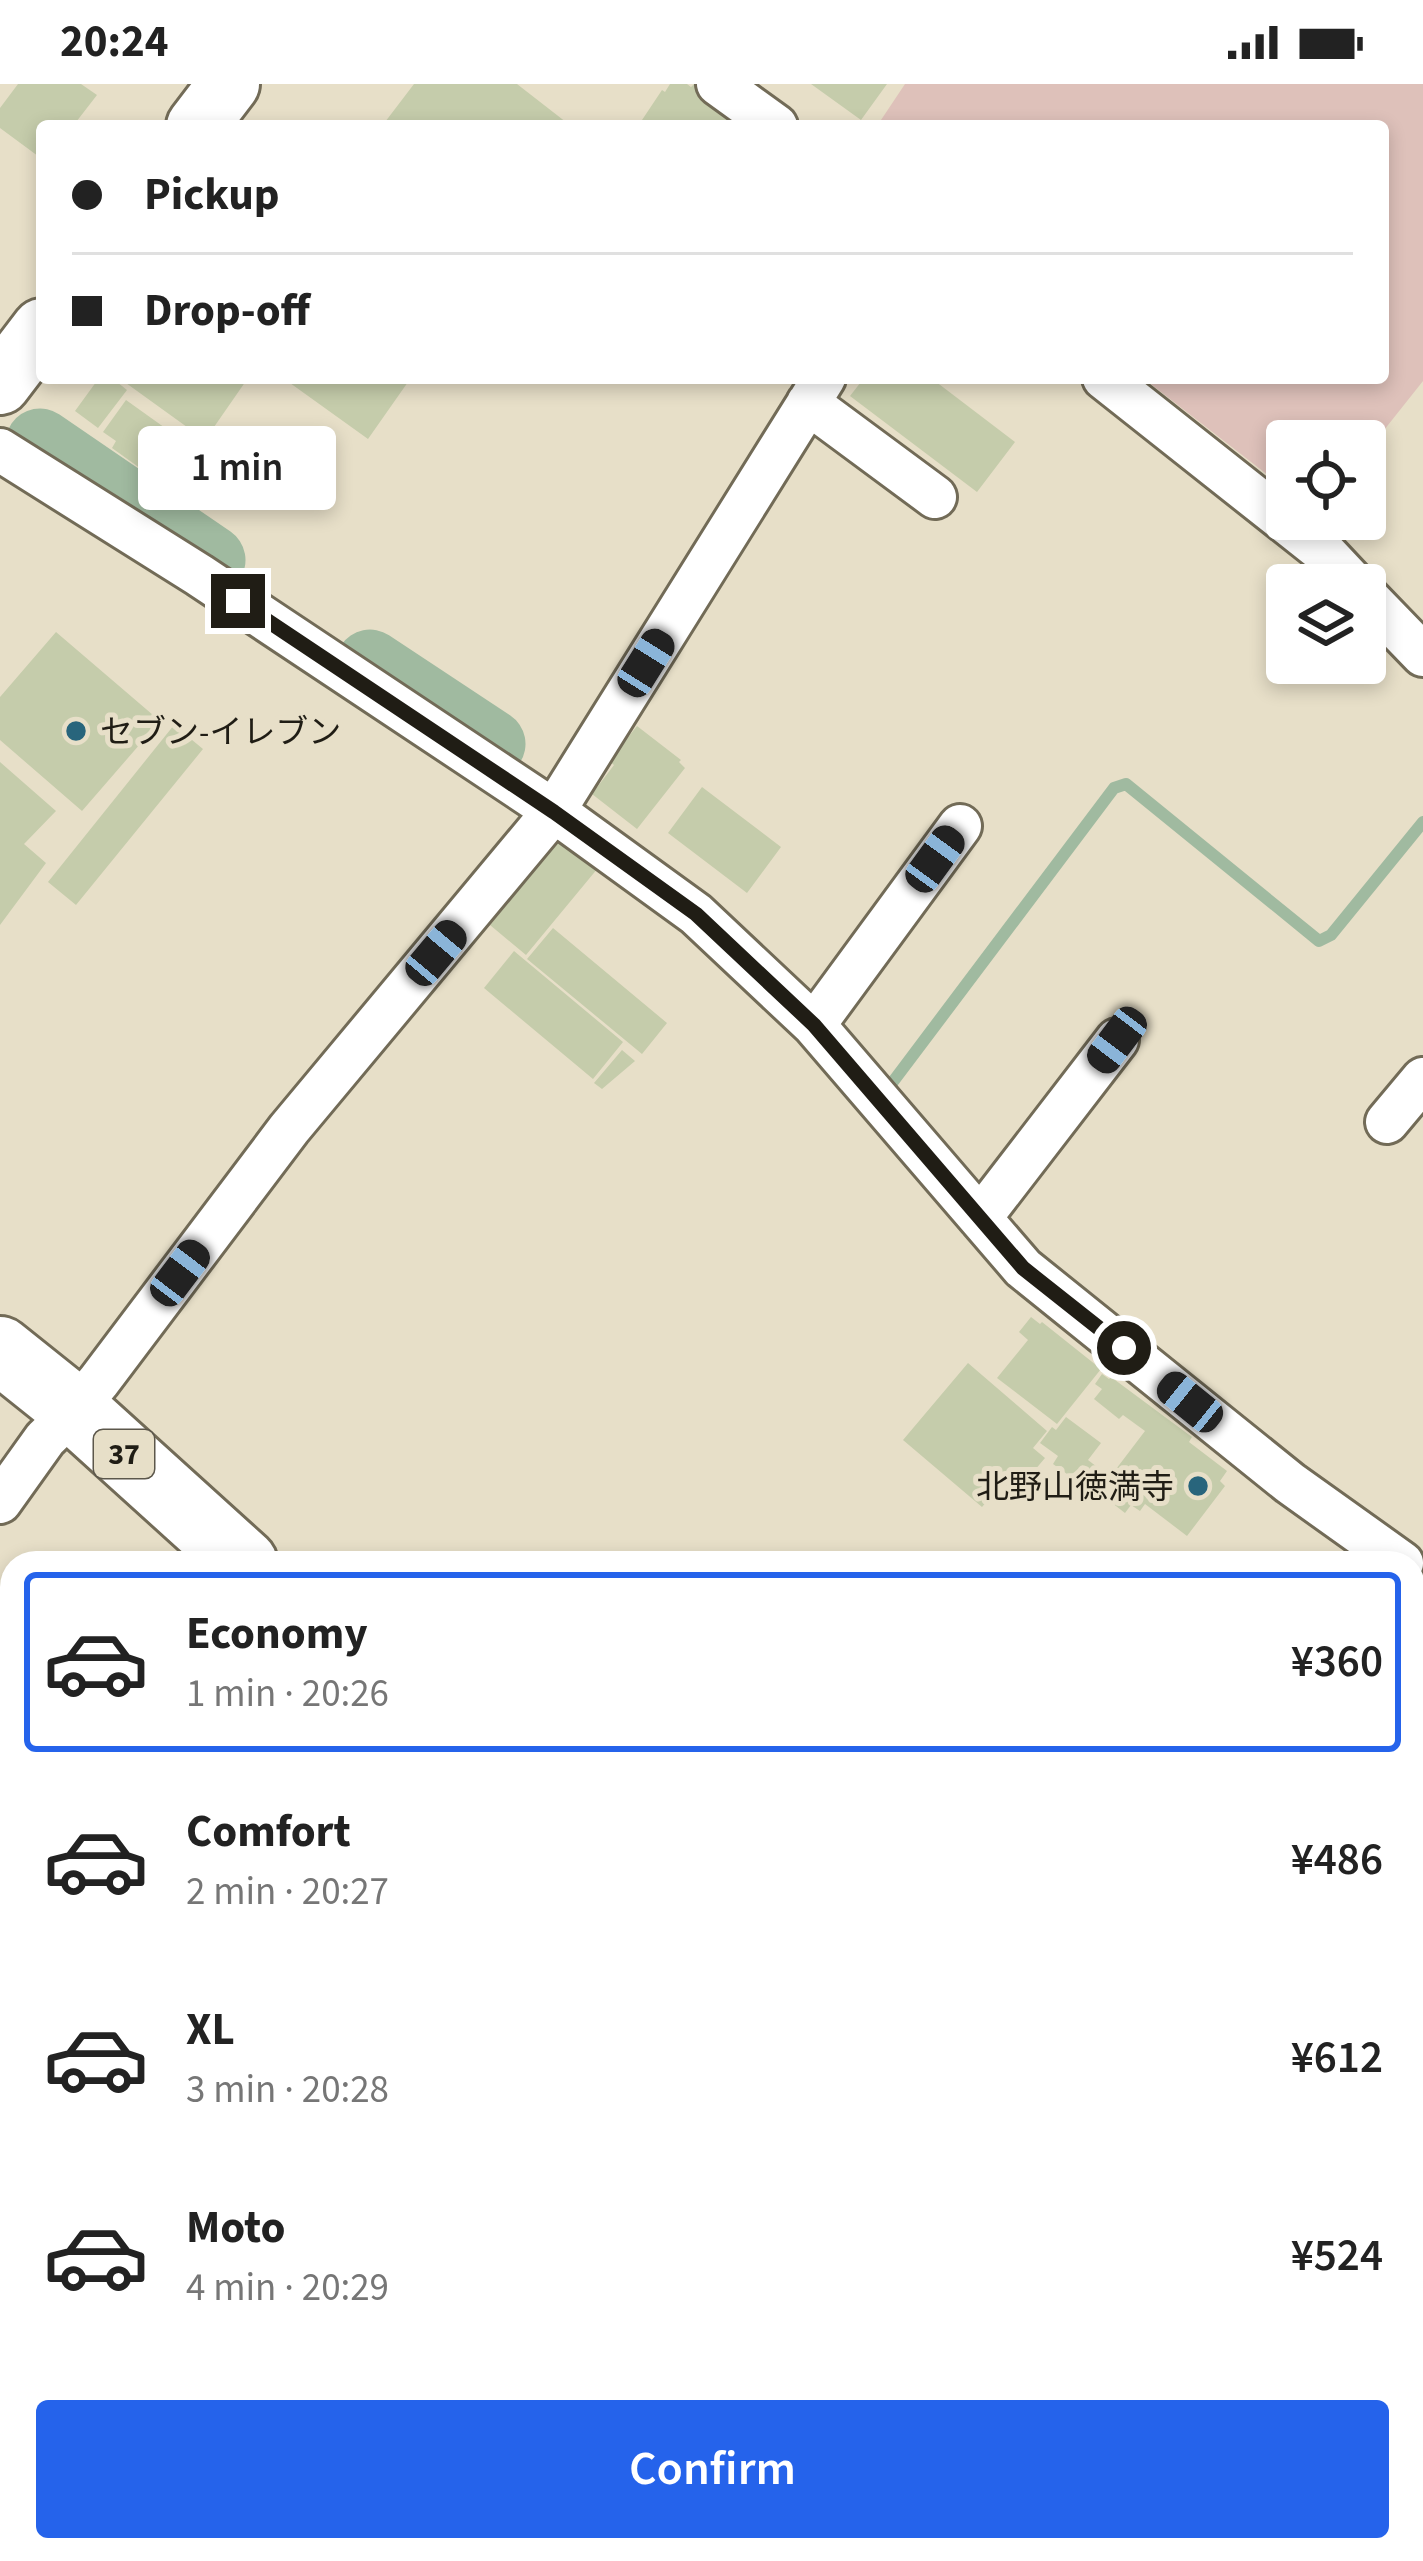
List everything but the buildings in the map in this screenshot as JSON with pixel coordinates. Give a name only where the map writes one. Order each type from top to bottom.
[{"type":"main road","points":[[202,120],[229,84]]},
{"type":"main road","points":[[0,384],[36,337]]},
{"type":"main road","name":"37","points":[[0,1350],[75,1410],[231,1551]]},
{"type":"street","points":[[718,84],[768,120]]},
{"type":"street","points":[[1113,384],[1335,564]]},
{"type":"street","points":[[0,1502],[45,1438],[75,1410],[289,1129],[554,812],[816,391],[935,497]]},
{"type":"street","points":[[0,450],[199,575],[554,812],[696,914],[814,1025],[1023,1268],[1290,1483],[1385,1551]]},
{"type":"street","points":[[1386,617],[1423,656]]},
{"type":"street","points":[[814,1025],[959,826]]},
{"type":"street","points":[[980,1218],[1117,1040]]},
{"type":"street","points":[[1387,1122],[1423,1079]]},
{"type":"shaded area","points":[[905,84],[1423,84],[1423,381],[1386,428],[1386,420],[1266,420],[1266,474],[1151,384],[1389,384],[1389,120],[881,120]]},
{"type":"waterway","points":[[40,443],[211,560]]},
{"type":"waterway","points":[[370,664],[491,744]]},
{"type":"waterway","points":[[889,1087],[1114,788],[1126,784],[1319,941],[1331,935],[1423,822]]},
{"type":"place","name":"セブン-イレブン","points":[[76,731]]},
{"type":"place","name":"北野山徳満寺","points":[[1198,1486]]},
{"type":"route","points":[[238,601],[554,812],[696,914],[814,1025],[1023,1268],[1124,1348]]}]
